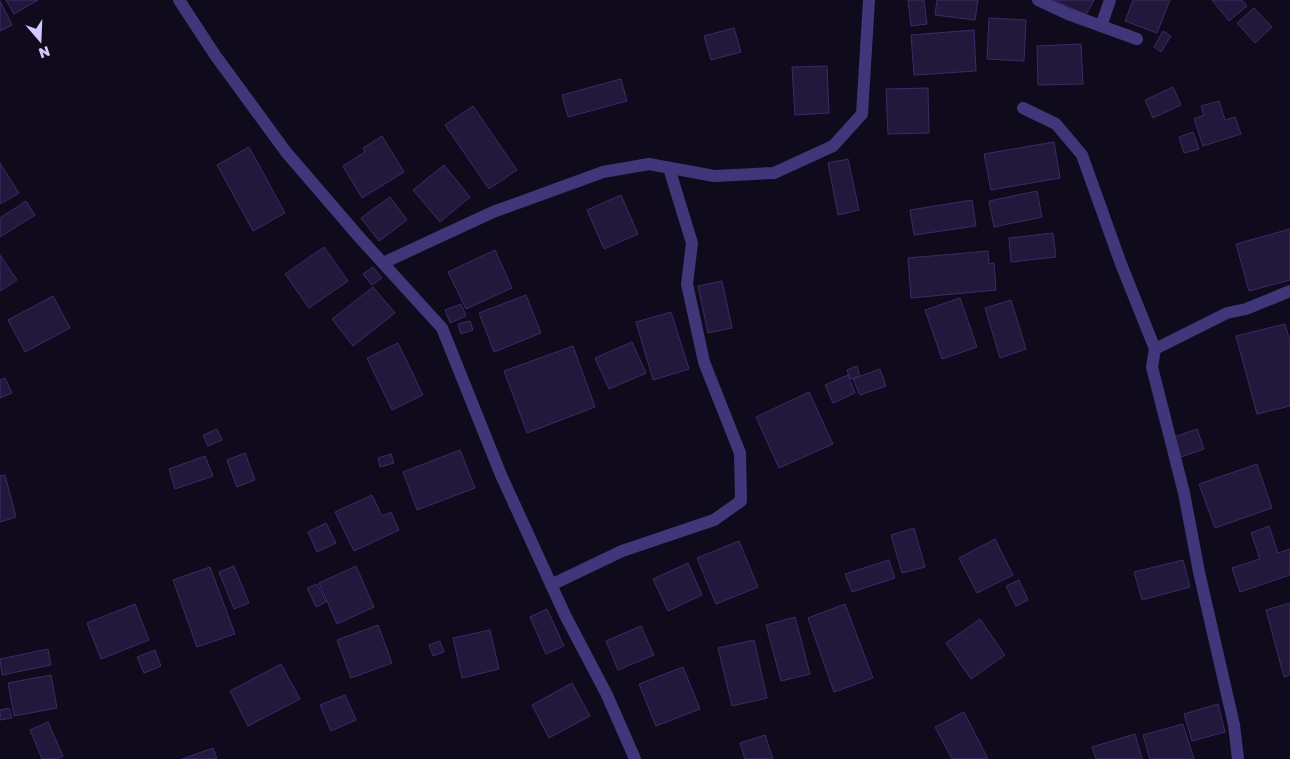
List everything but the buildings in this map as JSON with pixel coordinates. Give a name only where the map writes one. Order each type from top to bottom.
[{"type":"street","points":[[179,0],[215,55],[286,152],[442,328],[501,475],[565,615],[607,695],[635,759]]},
{"type":"street","points":[[383,263],[493,212],[603,172],[649,164],[714,176],[774,173],[833,146],[862,114],[869,0]]},
{"type":"street","points":[[1038,0],[1068,14],[1136,39]]},
{"type":"street","points":[[1100,26],[1110,0]]},
{"type":"street","points":[[1023,108],[1056,124],[1082,155],[1121,264],[1156,349],[1152,367],[1184,493],[1199,572],[1234,724],[1238,759]]},
{"type":"street","points":[[551,585],[622,551],[714,520],[741,501],[740,453],[704,362],[687,284],[692,243],[669,168]]},
{"type":"street","points":[[1156,349],[1227,313],[1246,309],[1290,292]]}]
